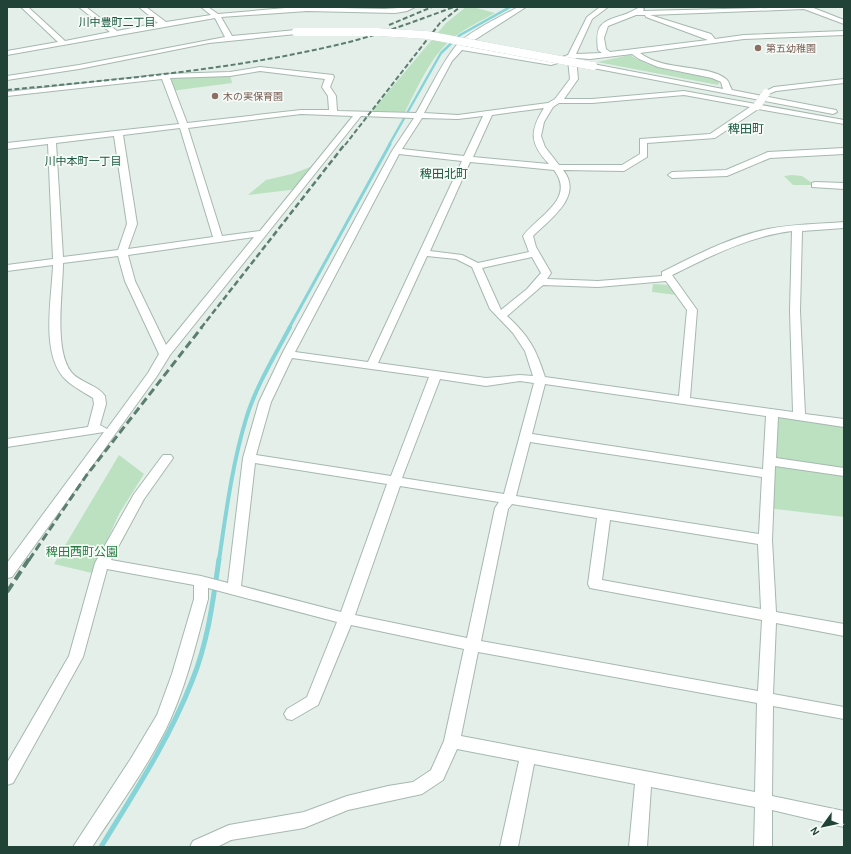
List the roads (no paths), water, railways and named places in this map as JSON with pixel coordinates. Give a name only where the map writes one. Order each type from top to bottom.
[{"type":"street","points":[[24,7],[64,44]]},
{"type":"street","points":[[82,7],[116,34]]},
{"type":"street","points":[[142,7],[164,24]]},
{"type":"street","points":[[204,7],[217,16],[229,38]]},
{"type":"street","points":[[8,52],[64,44],[164,24],[268,9],[328,8],[398,10],[412,7]]},
{"type":"street","points":[[230,588],[249,458],[265,402],[288,354],[396,151],[449,60],[459,47],[488,26],[524,7]]},
{"type":"street","points":[[558,101],[574,79],[572,52],[576,47],[589,18],[605,7]]},
{"type":"street","points":[[635,13],[643,7]]},
{"type":"street","points":[[805,7],[844,22]]},
{"type":"street","points":[[608,54],[602,50],[599,33],[601,28],[614,20],[635,13],[808,7]]},
{"type":"street","points":[[635,13],[708,36],[714,41]]},
{"type":"street","points":[[7,78],[79,67],[176,47],[229,38],[296,32],[377,32],[427,36],[728,91],[844,114]]},
{"type":"street","points":[[459,47],[551,63],[572,56],[608,54],[771,35],[844,33]]},
{"type":"street","points":[[633,51],[641,59],[652,63],[716,76],[724,81],[728,91]]},
{"type":"street","points":[[7,94],[165,76],[230,74],[260,70],[330,77],[326,87],[331,92],[334,99],[333,113]]},
{"type":"street","points":[[165,76],[183,124],[218,239]]},
{"type":"street","points":[[396,151],[542,167],[624,168],[644,156],[643,140],[712,136],[757,106],[766,93],[774,89],[844,81]]},
{"type":"street","points":[[7,146],[183,124],[285,114],[333,113],[458,117],[550,105],[558,101],[592,101],[684,93],[844,122]]},
{"type":"street","points":[[501,316],[512,304],[534,290],[542,282],[546,273],[542,263],[533,254],[528,236],[564,197],[565,187],[563,177],[556,166],[542,152],[536,138],[539,123],[550,105]]},
{"type":"street","points":[[7,573],[153,374],[165,354],[264,233],[358,114]]},
{"type":"street","points":[[372,365],[488,114]]},
{"type":"street","points":[[118,133],[131,208],[132,224],[122,252],[130,281],[165,354]]},
{"type":"street","points":[[52,141],[58,261],[54,312],[57,342],[63,368],[70,378],[99,396],[100,404],[93,429]]},
{"type":"street","points":[[672,175],[727,173],[768,156],[844,151]]},
{"type":"street","points":[[815,185],[844,186]]},
{"type":"street","points":[[684,400],[692,310],[666,274],[721,248],[769,232],[797,228],[844,225]]},
{"type":"street","points":[[797,228],[795,311],[799,417]]},
{"type":"street","points":[[7,268],[264,233]]},
{"type":"street","points":[[199,847],[229,833],[304,820],[347,803],[388,793],[416,789],[437,775],[452,741],[502,508],[509,499],[540,380],[531,351],[517,331],[495,309],[476,266],[465,258],[424,253]]},
{"type":"street","points":[[476,266],[533,254]]},
{"type":"street","points":[[542,282],[598,284],[669,278]]},
{"type":"street","points":[[288,354],[486,382],[520,378],[540,380],[844,423]]},
{"type":"street","points":[[292,714],[313,701],[346,619],[395,481],[436,374]]},
{"type":"street","points":[[763,847],[765,698],[769,617],[765,540],[772,413]]},
{"type":"street","points":[[7,443],[93,429],[112,428]]},
{"type":"street","points":[[525,437],[768,474]]},
{"type":"street","points":[[7,778],[76,657],[102,562],[139,497],[167,458]]},
{"type":"street","points":[[249,458],[765,540]]},
{"type":"street","points":[[769,461],[844,472]]},
{"type":"street","points":[[604,514],[595,584],[844,630]]},
{"type":"street","points":[[102,562],[204,581],[346,619],[472,645],[844,713]]},
{"type":"street","points":[[82,847],[136,765],[164,717],[180,674],[201,599],[204,581]]},
{"type":"street","points":[[452,741],[763,801],[844,819]]},
{"type":"street","points":[[509,847],[528,755]]},
{"type":"street","points":[[638,847],[644,778]]},
{"type":"waterway","points":[[389,145],[441,53],[460,35],[510,7]]},
{"type":"waterway","points":[[289,328],[390,144]]},
{"type":"waterway","points":[[219,560],[233,471],[246,419],[260,383],[290,327]]},
{"type":"waterway","points":[[101,847],[162,745],[183,703],[198,666],[206,636],[219,559]]},
{"type":"railway","points":[[389,25],[432,7]]},
{"type":"railway","points":[[7,90],[177,72],[261,60],[345,43],[454,7]]},
{"type":"railway","points":[[345,145],[440,23],[460,7]]},
{"type":"railway","points":[[201,328],[345,144]]},
{"type":"railway","points":[[29,560],[86,476],[202,327]]},
{"type":"railway","points":[[7,592],[29,559]]},
{"type":"place","name":"第五幼稚園","points":[[758,48]]},
{"type":"place","name":"木の実保育園","points":[[215,96]]},
{"type":"district","name":"川中豊町二丁目","points":[[117,22]]},
{"type":"district","name":"稗田町","points":[[746,129]]},
{"type":"district","name":"川中本町一丁目","points":[[83,161]]},
{"type":"district","name":"稗田北町","points":[[444,174]]},
{"type":"park label","name":"稗田西町公園","points":[[82,552]]}]
